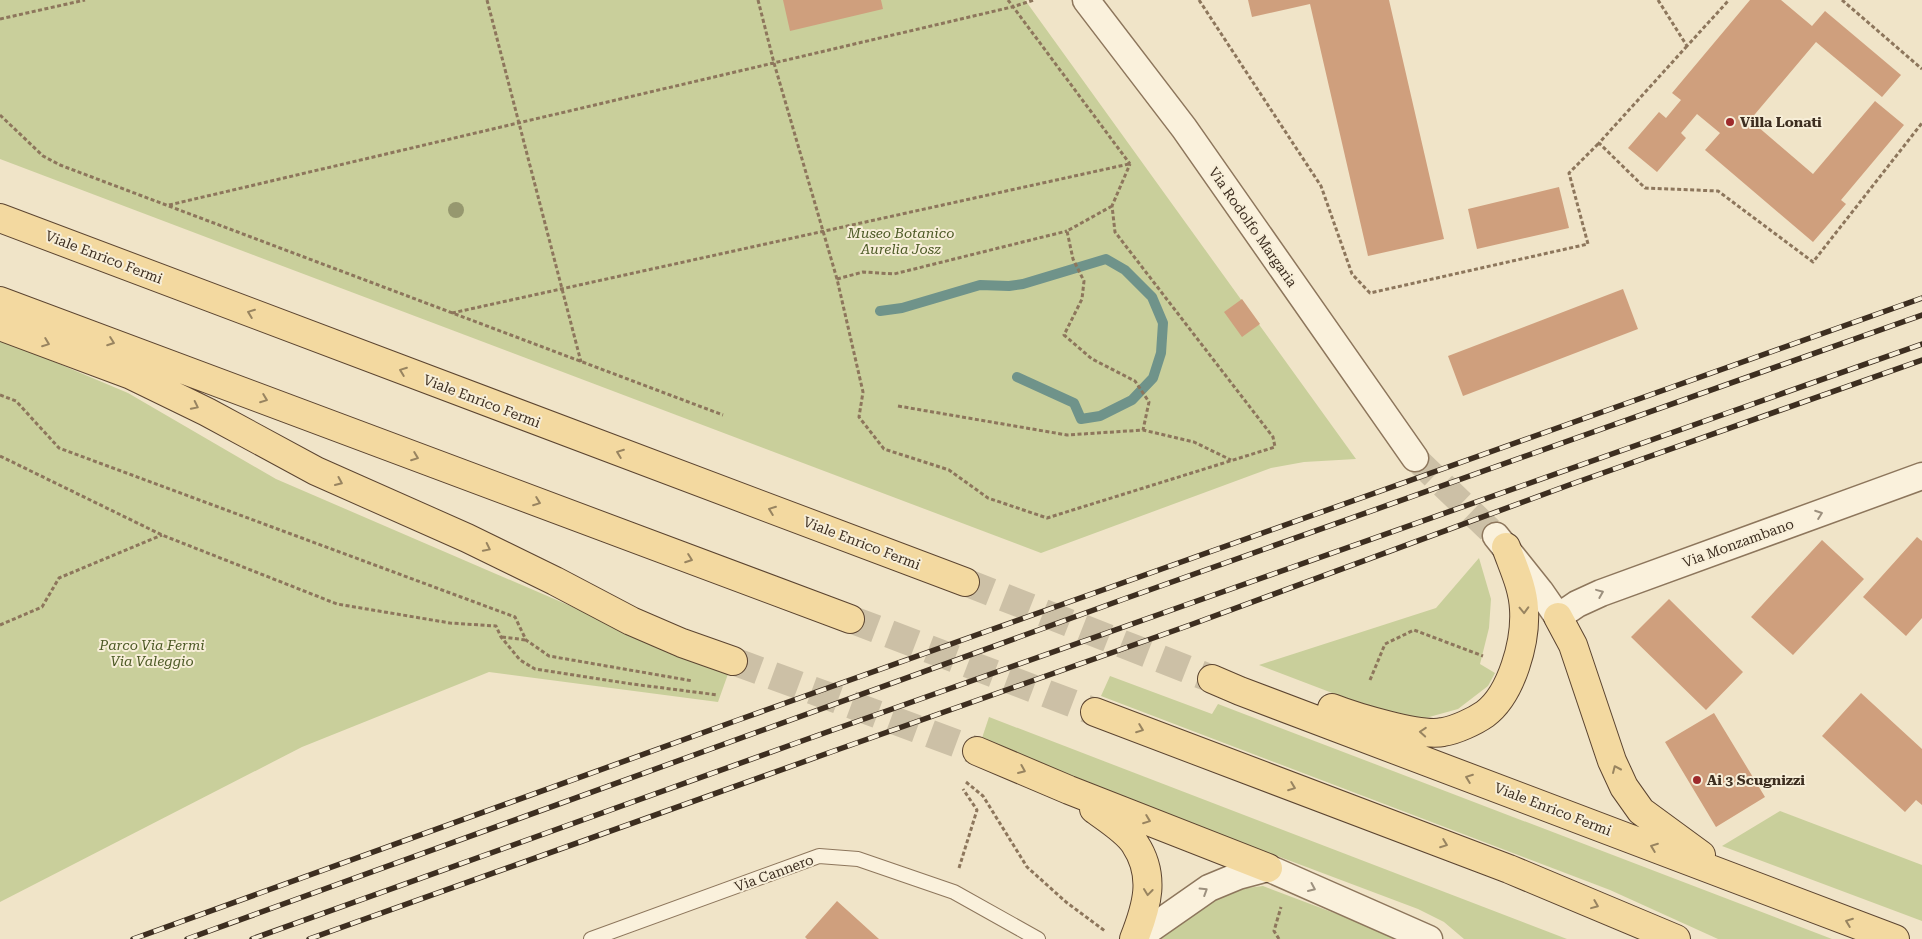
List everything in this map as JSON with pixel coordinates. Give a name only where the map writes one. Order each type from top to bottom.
[{"type":"main road","name":"Viale Enrico Fermi","points":[[0,218],[966,582]]},
{"type":"main road","points":[[0,301],[850,619]]},
{"type":"main road","points":[[0,326],[131,375],[207,412],[316,472],[466,538],[631,620],[682,643],[733,661]]},
{"type":"main road","points":[[1240,691],[1282,690],[1340,711],[1420,732],[1443,732],[1486,713],[1509,683],[1523,636],[1524,609],[1521,587],[1501,541]]},
{"type":"main road","points":[[1558,617],[1573,645],[1612,760],[1624,787],[1641,811],[1732,877]]},
{"type":"main road","name":"Viale Enrico Fermi","points":[[1212,679],[1895,939]]},
{"type":"main road","points":[[1095,712],[1492,863],[1676,939]]},
{"type":"main road","points":[[977,751],[1069,790],[1268,868]]},
{"type":"main road","points":[[1069,790],[1113,823],[1134,843],[1137,849],[1149,884],[1145,912],[1127,938]]},
{"type":"street","name":"Via Rodolfo Margaria","points":[[1086,0],[1184,128],[1415,458]]},
{"type":"street","name":"Via Monzambano","points":[[1558,617],[1577,604],[1601,593],[1922,476]]},
{"type":"street","points":[[1501,541],[1558,617]]},
{"type":"street","points":[[1127,938],[1208,888],[1238,876],[1268,868],[1429,939]]},
{"type":"lane","name":"Via Cannero","points":[[591,939],[819,856],[858,859],[954,892],[1038,939]]},
{"type":"path","points":[[0,19],[85,0]]},
{"type":"path","points":[[487,0],[563,288],[580,362]]},
{"type":"path","points":[[758,0],[774,63],[837,279],[862,392],[859,417],[884,449],[950,470],[988,498],[1047,518],[1274,447],[1273,437],[1115,232],[1112,206],[1130,164]]},
{"type":"path","points":[[1008,0],[1130,164]]},
{"type":"path","points":[[168,205],[1012,7],[1034,0]]},
{"type":"path","points":[[1199,0],[1321,186],[1352,274],[1370,293],[1588,244],[1569,174],[1729,0]]},
{"type":"path","points":[[1658,0],[1686,46]]},
{"type":"path","points":[[1842,0],[1922,69]]},
{"type":"path","points":[[0,115],[43,156],[60,165],[722,416]]},
{"type":"path","points":[[1599,143],[1645,188],[1718,191],[1813,262],[1922,123]]},
{"type":"path","points":[[452,313],[1130,164]]},
{"type":"path","points":[[837,279],[863,272],[894,274],[1068,231],[1112,206]]},
{"type":"path","points":[[1068,231],[1073,259],[1084,281],[1082,299],[1064,335],[1092,359],[1135,381],[1149,402],[1143,430]]},
{"type":"path","points":[[0,395],[16,401],[59,448],[515,617],[526,640]]},
{"type":"path","points":[[898,406],[1067,435],[1143,430],[1194,442],[1232,460]]},
{"type":"path","points":[[0,456],[162,535],[337,604],[450,623],[496,626],[501,637],[520,660],[535,670],[718,695]]},
{"type":"path","points":[[0,625],[42,606],[60,578],[162,535]]},
{"type":"path","points":[[1370,680],[1385,644],[1414,630],[1483,656]]},
{"type":"path","points":[[501,637],[526,640],[549,656],[702,683]]},
{"type":"path","points":[[966,781],[983,796],[1027,867],[1066,902],[1127,938]]},
{"type":"path","points":[[958,869],[977,810],[963,789]]},
{"type":"path","points":[[1279,939],[1274,931],[1283,901]]},
{"type":"green space","name":"Museo Botanico Aurelia Josz","points":[[0,0],[1025,0],[1356,459],[1304,462],[1271,468],[1041,553],[0,159]]},
{"type":"green space","name":"Parco Via Fermi Via Valeggio","points":[[0,339],[128,393],[276,479],[728,674],[718,702],[489,672],[302,747],[0,902]]},
{"type":"green space","points":[[1479,558],[1491,599],[1489,628],[1480,664],[1495,673],[1488,686],[1458,709],[1422,719],[1390,715],[1259,665],[1436,608]]},
{"type":"green space","points":[[1110,676],[1212,714],[1218,704],[1832,939],[1718,939],[1610,890],[1101,696]]},
{"type":"green space","points":[[989,717],[1567,939],[1464,939],[1444,922],[1418,909],[980,744]]},
{"type":"green space","points":[[1780,811],[1922,865],[1922,921],[1722,846]]},
{"type":"green space","points":[[1263,886],[1403,939],[1161,939],[1199,909],[1238,889]]},
{"type":"building","points":[[783,0],[881,0],[883,9],[790,31]]},
{"type":"building","points":[[1248,0],[1389,0],[1444,239],[1368,256],[1310,4],[1252,17]]},
{"type":"building","name":"Villa Lonati","points":[[1750,0],[1781,0],[1812,26],[1825,11],[1901,75],[1882,97],[1816,42],[1750,120],[1813,174],[1875,101],[1904,125],[1841,200],[1846,204],[1813,242],[1705,150],[1720,133],[1697,114],[1681,133],[1686,138],[1657,172],[1628,148],[1659,112],[1666,118],[1681,100],[1672,93]]},
{"type":"building","points":[[1559,187],[1569,228],[1477,249],[1468,209]]},
{"type":"building","points":[[1623,289],[1638,329],[1463,396],[1448,356]]},
{"type":"building","points":[[1242,299],[1260,324],[1242,337],[1224,312]]},
{"type":"building","points":[[1917,537],[1922,541],[1922,618],[1906,636],[1863,597]]},
{"type":"building","points":[[1822,540],[1864,579],[1793,655],[1751,617]]},
{"type":"building","points":[[1669,599],[1743,672],[1706,710],[1631,637]]},
{"type":"building","points":[[1861,693],[1922,749],[1922,805],[1916,800],[1905,812],[1822,736]]},
{"type":"building","points":[[1714,713],[1765,797],[1716,827],[1665,742]]},
{"type":"building","points":[[837,901],[879,939],[807,939],[805,937]]},
{"type":"waterway","points":[[880,311],[902,308],[980,285],[1009,286],[1023,284],[1106,259],[1125,270],[1152,297],[1163,323],[1161,353],[1153,378],[1132,400],[1100,416],[1081,419],[1074,403],[1017,377]]},
{"type":"tunnel","points":[[1415,458],[1496,536]]},
{"type":"tunnel","points":[[965,582],[1212,679]]},
{"type":"tunnel","points":[[850,619],[1095,712]]},
{"type":"tunnel","points":[[733,661],[977,751]]},
{"type":"railway","points":[[133,939],[738,720],[1922,298]]},
{"type":"railway","points":[[187,939],[1124,599],[1922,315]]},
{"type":"railway","points":[[252,939],[799,742],[1922,344]]},
{"type":"railway","points":[[309,939],[1190,625],[1569,485],[1922,360]]},
{"type":"place","name":"Villa Lonati","points":[[1730,122]]},
{"type":"place","name":"Ai 3 Scugnizzi","points":[[1697,780]]}]
